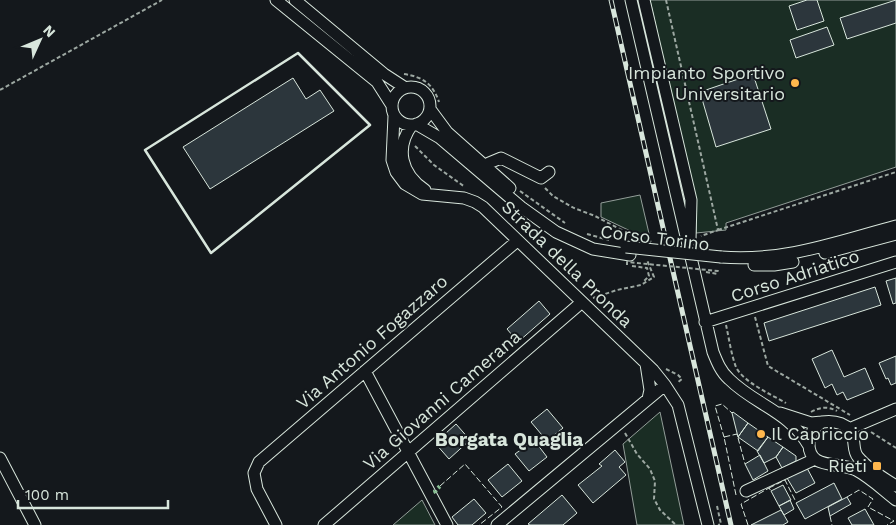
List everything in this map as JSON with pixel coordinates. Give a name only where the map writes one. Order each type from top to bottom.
[{"type":"street","points":[[276,0],[377,82],[391,104],[394,116]]},
{"type":"street","name":"Corso Torino","points":[[295,0],[384,74],[404,87],[416,87],[423,91],[430,102],[430,109],[448,132],[483,169]]},
{"type":"street","points":[[631,0],[713,352],[728,379],[780,413],[804,436],[815,459],[826,464],[840,464],[855,470],[869,478],[896,500]]},
{"type":"street","points":[[644,0],[691,200],[689,247]]},
{"type":"street","points":[[637,28],[650,27]]},
{"type":"street","points":[[391,104],[397,92],[404,87]]},
{"type":"street","points":[[430,109],[425,119],[414,125],[406,133],[402,144],[402,153],[404,167],[414,182],[431,194]]},
{"type":"street","name":"Corso Torino","points":[[394,116],[404,124],[414,125],[440,138],[562,227],[628,256],[720,265],[765,265],[794,261],[896,234]]},
{"type":"street","name":"Strada della Pronda","points":[[394,116],[391,154],[396,172],[401,180],[413,190],[422,194],[464,198],[483,207],[666,384],[678,405],[708,525]]},
{"type":"street","points":[[483,169],[496,159],[501,158],[541,178],[549,172]]},
{"type":"street","name":"Corso Torino","points":[[628,256],[646,256],[720,265],[753,258],[800,252],[896,226]]},
{"type":"street","name":"Via Antonio Fogazzaro","points":[[276,525],[257,489],[254,473],[259,462],[517,241]]},
{"type":"street","name":"Corso Adriatico","points":[[705,322],[896,262]]},
{"type":"street","name":"Via Giovanni Camerana","points":[[324,525],[582,302]]},
{"type":"street","points":[[646,364],[650,390],[648,399]]},
{"type":"street","points":[[365,371],[447,525]]},
{"type":"street","points":[[497,525],[666,384]]},
{"type":"street","points":[[849,429],[896,409]]},
{"type":"street","points":[[780,413],[811,423],[836,421],[849,429],[854,439],[856,454],[863,463],[896,486]]},
{"type":"street","points":[[809,446],[812,432],[822,422]]},
{"type":"street","points":[[840,464],[854,447]]},
{"type":"street","points":[[0,458],[35,525]]},
{"type":"street","points":[[746,491],[815,459]]},
{"type":"path","points":[[0,90],[162,0]]},
{"type":"path","points":[[666,0],[718,230]]},
{"type":"path","points":[[410,141],[434,165],[457,182],[472,190]]},
{"type":"path","points":[[699,237],[896,172]]},
{"type":"path","points":[[542,186],[553,196],[574,208],[595,216],[639,239]]},
{"type":"path","points":[[641,285],[649,276],[647,268],[628,256],[627,262],[718,271],[720,265]]},
{"type":"path","points":[[596,297],[641,285],[654,276],[646,256]]},
{"type":"path","points":[[706,277],[704,272],[720,265]]},
{"type":"path","points":[[752,308],[768,366],[850,415]]},
{"type":"path","points":[[732,323],[726,325],[736,368],[754,384],[789,405]]},
{"type":"path","points":[[806,415],[819,407],[832,408],[861,424],[896,448]]},
{"type":"path","points":[[625,434],[637,454],[650,469],[655,481],[654,499],[660,510],[676,525]]},
{"type":"path","points":[[717,506],[721,524],[718,525]]},
{"type":"green space","name":"Impianto Sportivo Universitario","points":[[650,0],[896,0],[896,167],[726,223],[726,230],[696,233],[696,208]]},
{"type":"green space","points":[[640,195],[651,242],[642,242],[641,236],[601,217],[601,203]]},
{"type":"green space","points":[[660,412],[684,525],[637,525],[623,444]]},
{"type":"green space","points":[[422,500],[435,525],[393,525]]},
{"type":"building","points":[[807,0],[817,0],[824,21],[797,30],[789,6]]},
{"type":"building","points":[[896,0],[896,23],[847,39],[840,18]]},
{"type":"building","points":[[827,27],[834,45],[796,58],[790,40]]},
{"type":"building","points":[[753,74],[771,129],[716,147],[700,92]]},
{"type":"building","points":[[293,78],[306,99],[320,90],[334,111],[210,189],[183,147]]},
{"type":"building","points":[[896,278],[896,303],[893,304],[886,281]]},
{"type":"building","points":[[875,287],[881,305],[769,341],[764,323]]},
{"type":"building","points":[[539,301],[550,314],[518,342],[507,329]]},
{"type":"building","points":[[832,350],[844,377],[865,368],[874,389],[847,400],[843,392],[837,395],[832,384],[825,388],[812,359]]},
{"type":"building","points":[[896,356],[896,383],[891,385],[888,378],[886,379],[879,363]]},
{"type":"building","points":[[547,409],[563,428],[547,441],[531,422]]},
{"type":"building","points":[[732,413],[748,423],[738,437]]},
{"type":"building","points":[[748,423],[768,437],[758,451],[738,437]]},
{"type":"building","points":[[456,424],[470,440],[449,459],[435,443]]},
{"type":"building","points":[[768,437],[783,447],[776,457],[764,463],[757,451]]},
{"type":"building","points":[[534,440],[547,457],[529,471],[515,454]]},
{"type":"building","points":[[783,447],[796,456],[796,461],[782,468],[776,457]]},
{"type":"building","points":[[615,450],[625,462],[619,467],[626,475],[593,503],[578,485],[602,466],[599,464]]},
{"type":"building","points":[[760,455],[768,471],[753,480],[745,464]]},
{"type":"building","points":[[508,464],[522,481],[502,497],[488,480]]},
{"type":"building","points":[[807,468],[815,483],[796,493],[787,478]]},
{"type":"building","points":[[834,483],[842,499],[805,519],[796,503]]},
{"type":"building","points":[[783,485],[791,500],[779,506],[771,491]]},
{"type":"building","points":[[562,495],[577,513],[563,525],[528,524]]},
{"type":"building","points":[[847,497],[851,504],[830,516],[828,507]]},
{"type":"building","points":[[474,499],[486,513],[472,525],[458,525],[452,517]]},
{"type":"building","points":[[790,500],[794,509],[784,515],[779,506]]},
{"type":"building","points":[[865,509],[874,525],[852,525],[848,518]]},
{"type":"building","points":[[781,510],[788,522],[783,525],[751,525]]},
{"type":"railway","points":[[611,0],[731,525]]},
{"type":"hedge","points":[[436,493],[435,491],[440,486]]},
{"type":"fence","points":[[725,437],[715,406],[722,404],[732,413]]},
{"type":"fence","points":[[736,495],[724,437],[737,434],[745,464]]},
{"type":"fence","points":[[440,486],[465,464],[502,507],[479,525]]},
{"type":"fence","points":[[769,488],[785,480],[795,500]]},
{"type":"fence","points":[[748,525],[741,504],[769,488],[771,491]]},
{"type":"fence","points":[[847,497],[859,490],[873,499],[868,507],[894,521],[887,525]]},
{"type":"fence","points":[[830,516],[832,525]]},
{"type":"wall","points":[[298,53],[370,125],[211,253],[145,150],[298,53]]},
{"type":"place","name":"Impianto Sportivo Universitario","points":[[795,83]]},
{"type":"place","name":"Il Capriccio","points":[[761,434]]},
{"type":"place","name":"Rieti","points":[[877,466]]},
{"type":"district","name":"Borgata Quaglia","points":[[509,439]]}]
